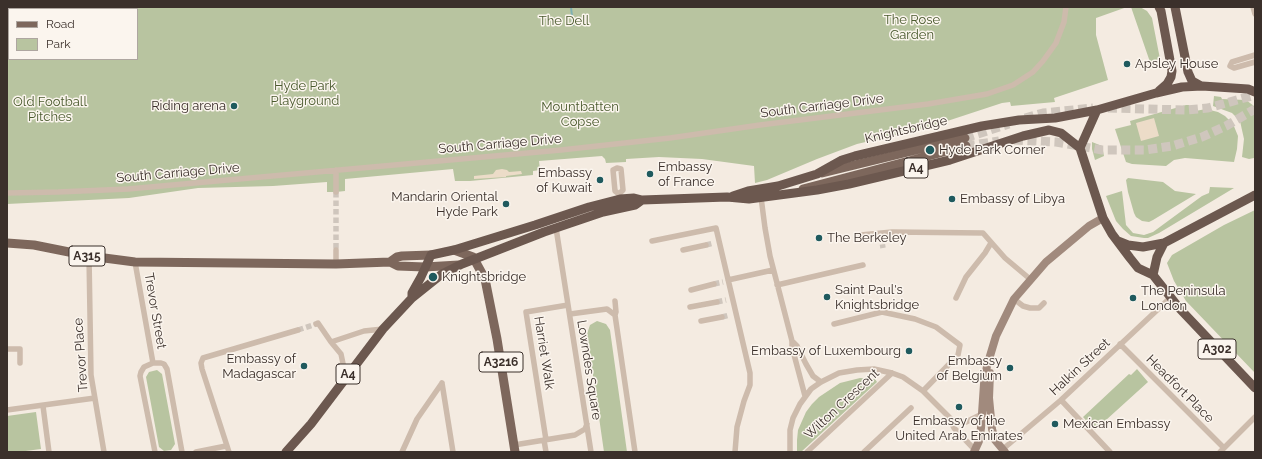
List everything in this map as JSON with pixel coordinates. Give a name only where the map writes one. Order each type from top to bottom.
[{"type":"highway","points":[[1156,93],[1167,84],[1172,71],[1159,7]]},
{"type":"highway","points":[[1176,7],[1188,72],[1195,83],[1202,86]]},
{"type":"highway","name":"A4","points":[[1242,89],[1255,85]]},
{"type":"highway","name":"A4","points":[[1097,110],[1182,87],[1202,86],[1242,89],[1255,92]]},
{"type":"highway","points":[[1097,110],[1080,148],[1103,218],[1117,240],[1128,245],[1143,247],[1164,243],[1255,195]]},
{"type":"highway","name":"Knightsbridge","points":[[727,197],[748,191],[778,186],[816,174],[842,160],[911,142],[982,126],[1019,120],[1055,118],[1097,110]]},
{"type":"highway","name":"Knightsbridge","points":[[431,255],[454,250],[619,196],[642,200],[727,197],[749,199],[761,198],[849,184],[950,160],[1049,130],[1068,137],[1080,148]]},
{"type":"highway","name":"Knightsbridge","points":[[412,298],[442,274],[462,264],[556,228],[604,212],[635,204],[642,200]]},
{"type":"highway","points":[[475,260],[477,253],[485,240]]},
{"type":"highway","name":"A302","points":[[1117,240],[1138,268],[1152,275],[1170,298],[1255,388]]},
{"type":"highway","points":[[1152,275],[1157,257],[1164,243]]},
{"type":"highway","name":"A4","points":[[286,452],[311,424],[383,329],[412,298],[412,293],[431,255]]},
{"type":"main road","name":"A4","points":[[784,194],[966,142],[816,174]]},
{"type":"main road","points":[[974,451],[980,436],[985,374],[996,336],[1014,300],[1046,262],[1089,226],[1103,218]]},
{"type":"main road","name":"Knightsbridge","points":[[7,243],[34,245],[89,256],[135,262],[336,264],[390,262],[398,266],[425,267],[444,267],[462,264]]},
{"type":"main road","points":[[454,250],[471,255],[475,260]]},
{"type":"main road","name":"Knightsbridge","points":[[390,262],[397,257],[402,256],[431,255]]},
{"type":"main road","name":"A3216","points":[[475,260],[485,279],[496,333],[515,449]]},
{"type":"main road","points":[[991,356],[989,398],[992,429],[995,440],[1004,451]]},
{"type":"street","name":"South Carriage Drive","points":[[7,192],[58,192],[128,189],[561,150],[670,138],[928,104],[987,94],[1013,85],[1038,67],[1056,42],[1064,22],[1066,7]]},
{"type":"street","points":[[1253,7],[1255,14]]},
{"type":"street","points":[[1255,55],[1232,62],[1230,66],[1234,68],[1255,62]]},
{"type":"street","points":[[336,170],[336,192]]},
{"type":"street","points":[[761,198],[773,270],[805,396]]},
{"type":"street","points":[[556,228],[570,314]]},
{"type":"street","points":[[652,240],[716,228],[717,243],[729,299],[750,380],[750,385],[736,427],[735,452]]},
{"type":"street","points":[[861,235],[983,233],[993,245],[1030,280]]},
{"type":"street","points":[[683,250],[706,245]]},
{"type":"street","points":[[956,298],[966,277],[993,245]]},
{"type":"street","points":[[336,250],[336,264]]},
{"type":"street","name":"Trevor Place","points":[[89,256],[91,375],[104,452]]},
{"type":"street","name":"Trevor Street","points":[[135,262],[153,363]]},
{"type":"street","points":[[777,285],[863,265]]},
{"type":"street","points":[[726,281],[773,270]]},
{"type":"street","points":[[691,290],[714,284]]},
{"type":"street","name":"Halkin Street","points":[[1004,451],[1170,298]]},
{"type":"street","points":[[1014,300],[1023,306],[1030,308],[1039,308],[1044,303]]},
{"type":"street","points":[[690,307],[717,302]]},
{"type":"street","points":[[615,303],[615,314],[635,452]]},
{"type":"street","name":"Harriet Walk","points":[[546,452],[526,312],[568,304]]},
{"type":"street","name":"Lowndes Square","points":[[591,452],[570,314],[607,309],[615,314]]},
{"type":"street","points":[[834,324],[882,312],[915,319],[936,328],[960,345],[958,355],[923,391]]},
{"type":"street","points":[[701,321],[722,316]]},
{"type":"street","points":[[317,323],[341,354],[346,378]]},
{"type":"street","points":[[331,342],[364,331],[383,329]]},
{"type":"street","points":[[196,452],[227,449],[202,369],[201,363],[203,358],[298,330]]},
{"type":"street","points":[[792,341],[798,346],[813,376],[821,382]]},
{"type":"street","name":"Headfort Place","points":[[1120,344],[1222,450]]},
{"type":"street","points":[[7,349],[20,349],[20,363]]},
{"type":"street","points":[[155,452],[140,376],[144,367],[153,363],[164,364],[168,369],[182,452]]},
{"type":"street","name":"Wilton Crescent","points":[[790,452],[790,430],[793,418],[805,396],[811,389],[839,373],[874,369],[903,377],[923,391],[948,417],[954,428],[974,451]]},
{"type":"street","name":"Wilton Crescent","points":[[807,452],[892,373]]},
{"type":"street","points":[[402,452],[416,419],[442,383],[453,452]]},
{"type":"street","points":[[7,410],[95,398]]},
{"type":"street","points":[[1061,400],[1110,452]]},
{"type":"street","points":[[42,406],[49,452]]},
{"type":"street","points":[[864,452],[911,408]]},
{"type":"street","points":[[948,417],[962,422],[970,421],[982,414]]},
{"type":"street","points":[[1222,450],[1255,417]]},
{"type":"street","points":[[515,449],[545,440],[574,435],[585,429],[586,424]]},
{"type":"street","points":[[574,435],[584,437],[589,441]]},
{"type":"green space","points":[[7,7],[1127,7],[1096,18],[1096,35],[1108,80],[1054,98],[1055,102],[1011,106],[1010,102],[1002,103],[926,128],[857,144],[767,180],[755,183],[754,166],[702,159],[659,157],[626,159],[626,162],[606,163],[602,156],[539,161],[540,170],[533,171],[533,175],[470,181],[455,181],[453,169],[345,179],[345,191],[336,192],[327,192],[327,182],[273,186],[198,188],[129,198],[7,204]]},
{"type":"green space","points":[[1131,7],[1140,7],[1147,11],[1152,18],[1160,59],[1150,62]]},
{"type":"green space","points":[[1214,96],[1221,97],[1222,99],[1246,100],[1254,106],[1254,158],[1249,159],[1242,157],[1244,139],[1240,121],[1232,113],[1213,106]]},
{"type":"green space","points":[[1189,105],[1190,112],[1206,109],[1218,112],[1225,116],[1233,124],[1238,136],[1234,162],[1185,158],[1174,160],[1166,166],[1132,164],[1126,162],[1115,129],[1131,125],[1130,121]]},
{"type":"green space","points":[[1092,142],[1102,146],[1104,156],[1095,160]]},
{"type":"green space","points":[[1128,178],[1163,182],[1175,191],[1196,194],[1149,222],[1142,221],[1136,217],[1134,213],[1128,192],[1126,180]]},
{"type":"green space","points":[[1210,187],[1234,188],[1159,233],[1148,238],[1131,236],[1123,229],[1116,221],[1106,196],[1122,191],[1126,225],[1133,233],[1144,235],[1153,232],[1202,196],[1209,193]]},
{"type":"green space","points":[[1255,210],[1255,373],[1186,301],[1174,281],[1167,263],[1172,255],[1224,225]]},
{"type":"green space","points":[[597,321],[606,324],[610,330],[627,452],[604,452],[587,334],[590,325]]},
{"type":"green space","points":[[1137,369],[1148,382],[1095,430],[1083,417],[1129,374],[1131,375]]},
{"type":"green space","points":[[157,370],[162,374],[175,444],[171,450],[164,451],[159,447],[146,377],[149,372]]},
{"type":"green space","points":[[860,378],[875,379],[877,382],[801,452],[797,452],[798,430],[806,412],[812,404],[819,397],[840,383]]},
{"type":"green space","points":[[36,412],[41,449],[7,452],[7,416]]},
{"type":"shaded area","points":[[1154,118],[1159,136],[1141,141],[1136,123]]},
{"type":"shaded area","points":[[502,169],[509,172],[521,171],[522,174],[506,177],[474,179],[474,176],[493,174],[496,170]]},
{"type":"waterway","name":"The Dell","points":[[571,7],[573,25]]},
{"type":"tunnel","points":[[1108,108],[1186,110],[1208,108],[1255,95]]},
{"type":"tunnel","points":[[1025,118],[1043,113],[1093,108]]},
{"type":"tunnel","points":[[1014,140],[1056,142],[1102,150],[1145,150],[1172,146],[1202,137],[1226,126],[1255,109]]},
{"type":"tunnel","points":[[965,138],[1009,124]]},
{"type":"tunnel","points":[[966,146],[999,141]]},
{"type":"tunnel","points":[[336,192],[336,250]]},
{"type":"tunnel","points":[[881,236],[883,248]]},
{"type":"tunnel","points":[[706,245],[714,243]]},
{"type":"tunnel","points":[[714,284],[723,282]]},
{"type":"tunnel","points":[[717,302],[726,300]]},
{"type":"tunnel","points":[[722,317],[730,315]]},
{"type":"tunnel","points":[[298,330],[316,324]]},
{"type":"place","name":"Apsley House","points":[[1127,64]]},
{"type":"place","name":"Riding arena","points":[[234,106]]},
{"type":"place","name":"Hyde Park Corner","points":[[930,150]]},
{"type":"place","name":"Embassy of France","points":[[650,174]]},
{"type":"place","name":"Embassy of Kuwait","points":[[600,180]]},
{"type":"place","name":"Embassy of Libya","points":[[952,199]]},
{"type":"place","name":"Mandarin Oriental Hyde Park","points":[[506,204]]},
{"type":"place","name":"The Berkeley","points":[[819,238]]},
{"type":"place","name":"Knightsbridge","points":[[433,277]]},
{"type":"place","name":"Saint Paul's Knightsbridge","points":[[827,297]]},
{"type":"place","name":"The Peninsula London","points":[[1133,298]]},
{"type":"place","name":"Embassy of Luxembourg","points":[[909,351]]},
{"type":"place","name":"Embassy of Madagascar","points":[[304,366]]},
{"type":"place","name":"Embassy of Belgium","points":[[1010,368]]},
{"type":"place","name":"Embassy of the United Arab Emirates","points":[[959,407]]},
{"type":"place","name":"Mexican Embassy","points":[[1055,424]]},
{"type":"park label","name":"The Rose Garden","points":[[912,28]]},
{"type":"park label","name":"Hyde Park Playground","points":[[305,94]]},
{"type":"park label","name":"Old Football Pitches","points":[[50,110]]},
{"type":"park label","name":"Mountbatten Copse","points":[[580,114]]}]
